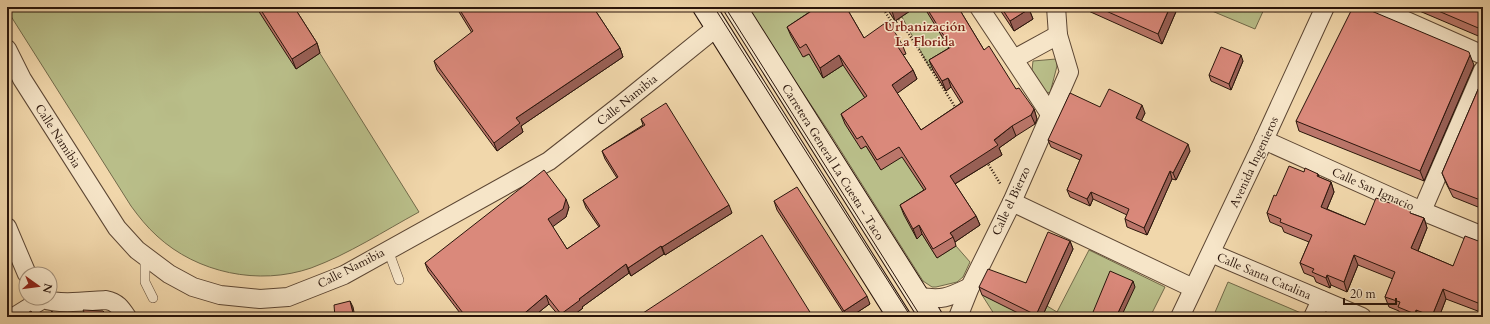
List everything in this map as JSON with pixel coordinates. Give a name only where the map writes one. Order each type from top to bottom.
[{"type":"main road","points":[[704,7],[899,317]]},
{"type":"main road","name":"Carretera General La Cuesta - Taco","points":[[735,7],[931,317]]},
{"type":"street","points":[[979,7],[1050,114]]},
{"type":"street","name":"Calle el Bierzo","points":[[958,317],[970,287],[1012,202],[1069,72],[1058,36],[1056,7]]},
{"type":"street","name":"Avenida Ingenieros","points":[[1180,317],[1325,7]]},
{"type":"street","points":[[1375,7],[1483,55]]},
{"type":"street","name":"Calle Namibia","points":[[7,49],[22,79],[117,228],[145,257],[169,274],[200,289],[235,297],[260,299],[288,296],[344,275],[549,161],[717,27]]},
{"type":"street","points":[[1014,59],[1058,36]]},
{"type":"street","name":"Calle Namibia","points":[[7,64],[22,79]]},
{"type":"street","points":[[1422,211],[1483,70]]},
{"type":"street","name":"Calle San Ignacio","points":[[1264,140],[1422,211],[1483,236]]},
{"type":"street","points":[[1012,202],[1194,288]]},
{"type":"street","points":[[7,227],[24,266]]},
{"type":"street","name":"Calle Santa Catalina","points":[[1211,253],[1362,317]]},
{"type":"street","points":[[918,297],[936,299],[948,298],[970,287]]},
{"type":"street","points":[[1313,317],[1321,300]]},
{"type":"street","points":[[58,302],[113,301],[120,306],[127,317]]},
{"type":"street","points":[[14,317],[31,306]]},
{"type":"lane","points":[[388,250],[399,280]]},
{"type":"lane","points":[[145,257],[145,282],[153,298]]},
{"type":"path","points":[[882,7],[893,24],[900,20],[961,115]]},
{"type":"path","points":[[983,157],[1012,202]]},
{"type":"green space","points":[[7,7],[291,7],[419,212],[339,256],[311,268],[291,273],[271,276],[250,276],[230,273],[191,259],[173,249],[157,236],[143,222],[131,206],[7,10]]},
{"type":"green space","points":[[746,7],[808,7],[826,35],[804,57],[809,54],[823,78],[833,48],[880,122],[850,121],[881,170],[894,132],[915,176],[940,215],[922,234],[937,258],[956,246],[970,262],[963,277],[957,282],[932,287],[923,281],[829,132]]},
{"type":"green space","points":[[886,7],[924,7],[948,38],[952,58],[931,70],[902,17],[895,21]]},
{"type":"green space","points":[[1213,7],[1265,7],[1255,29],[1212,11]]},
{"type":"green space","points":[[1056,59],[1057,66],[1050,93],[1046,92],[1032,70],[1033,61]]},
{"type":"green space","points":[[1089,250],[1165,287],[1150,317],[996,317],[982,295],[1047,306],[1057,312]]},
{"type":"green space","points":[[1228,282],[1301,313],[1299,317],[1213,317]]},
{"type":"building","points":[[259,7],[294,7],[317,43],[292,59]]},
{"type":"building","points":[[458,7],[593,7],[620,48],[516,118],[520,123],[494,143],[434,61],[473,31]]},
{"type":"building","points":[[811,7],[846,7],[864,38],[888,21],[902,44],[898,47],[913,70],[892,85],[921,130],[963,102],[948,78],[942,81],[929,60],[951,47],[926,7],[958,7],[984,50],[989,46],[1016,89],[1019,88],[1034,109],[1031,115],[1012,126],[994,140],[998,145],[950,176],[976,216],[950,233],[953,237],[933,249],[919,225],[913,229],[900,205],[926,189],[899,147],[877,160],[862,136],[857,139],[841,114],[867,96],[839,55],[820,68],[806,44],[800,48],[787,27],[813,10]]},
{"type":"building","points":[[889,7],[898,7],[892,11]]},
{"type":"building","points":[[1001,7],[1028,7],[1029,9],[1010,21]]},
{"type":"building","points":[[1097,7],[1170,7],[1158,34]]},
{"type":"building","points":[[1353,7],[1362,7],[1469,52],[1470,55],[1420,171],[1296,121]]},
{"type":"building","points":[[1429,7],[1483,7],[1483,30]]},
{"type":"building","points":[[1221,47],[1241,55],[1229,84],[1209,75]]},
{"type":"building","points":[[1483,78],[1483,201],[1449,188],[1442,173]]},
{"type":"building","points":[[1109,89],[1142,105],[1136,118],[1188,144],[1173,173],[1170,171],[1144,228],[1125,219],[1129,209],[1091,192],[1087,199],[1067,190],[1082,155],[1048,140],[1070,93],[1100,107]]},
{"type":"building","points":[[666,103],[729,205],[662,247],[661,246],[628,268],[626,264],[561,314],[546,295],[520,317],[466,317],[425,263],[544,170],[566,199],[563,209],[548,219],[567,249],[600,226],[583,200],[618,177],[602,151],[645,125],[641,119]]},
{"type":"building","points":[[1289,166],[1304,172],[1305,168],[1318,174],[1317,176],[1331,182],[1321,207],[1365,225],[1376,198],[1390,203],[1391,200],[1411,209],[1410,213],[1424,218],[1411,248],[1453,266],[1465,236],[1481,242],[1483,239],[1483,305],[1443,289],[1432,316],[1416,310],[1415,314],[1398,307],[1400,302],[1385,297],[1395,272],[1354,255],[1344,282],[1327,275],[1326,278],[1312,272],[1314,269],[1300,263],[1312,235],[1280,222],[1281,219],[1267,213],[1274,195],[1276,196]]},
{"type":"building","points":[[797,187],[867,296],[844,311],[774,201]]},
{"type":"building","points":[[1048,232],[1070,241],[1036,315],[979,287],[988,269],[1026,283]]},
{"type":"building","points":[[762,235],[813,317],[637,317]]},
{"type":"building","points":[[1110,271],[1133,281],[1116,317],[1091,317]]},
{"type":"building","points":[[350,301],[354,317],[335,317],[334,305]]},
{"type":"building","points":[[83,310],[103,311],[109,317],[84,317],[86,316]]},
{"type":"building","points":[[31,311],[35,317],[21,317]]},
{"type":"building","points":[[52,311],[56,317],[46,317]]},
{"type":"tram line","points":[[714,7],[911,317]]},
{"type":"tram line","points":[[725,7],[921,317]]},
{"type":"district","name":"Urbanización La Florida","points":[[925,34]]}]
